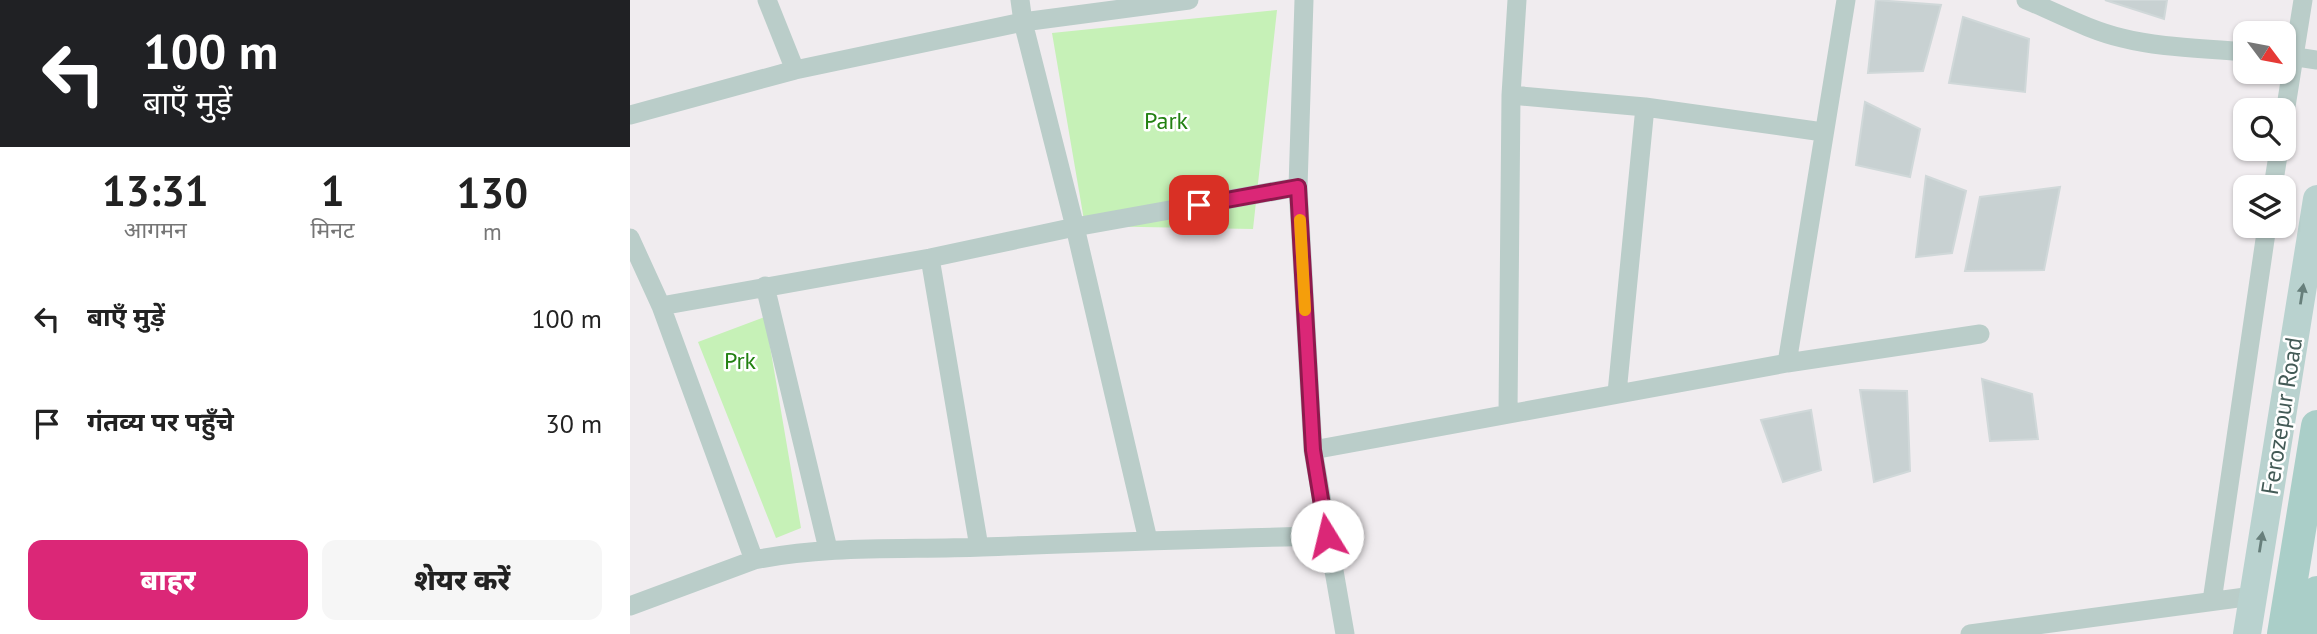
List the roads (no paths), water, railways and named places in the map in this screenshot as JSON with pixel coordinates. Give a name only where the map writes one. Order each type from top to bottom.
[{"type":"main road","name":"Ferozepur Road","points":[[2247,634],[2317,199]]},
{"type":"main road","points":[[2283,634],[2317,426]]},
{"type":"main road","points":[[2310,634],[2317,592]]},
{"type":"street","points":[[767,0],[795,70]]},
{"type":"street","points":[[1020,0],[1023,22],[1075,227],[1148,540]]},
{"type":"street","points":[[630,115],[795,70],[1023,22],[1145,3],[1189,0]]},
{"type":"street","points":[[1304,0],[1298,187],[1313,450],[1345,634]]},
{"type":"street","points":[[1508,413],[1511,95],[1517,0]]},
{"type":"street","points":[[1787,363],[1846,0]]},
{"type":"street","points":[[2026,0],[2092,29],[2122,38],[2233,51]]},
{"type":"street","points":[[2296,28],[2303,0]]},
{"type":"street","points":[[2296,57],[2317,60]]},
{"type":"street","points":[[1511,95],[1645,107],[1823,132]]},
{"type":"street","points":[[1617,393],[1645,107]]},
{"type":"street","points":[[660,306],[930,258],[1075,227],[1298,187]]},
{"type":"street","points":[[630,238],[660,306],[754,561]]},
{"type":"street","points":[[2212,601],[2265,238]]},
{"type":"street","points":[[930,258],[979,547]]},
{"type":"street","points":[[765,286],[828,549]]},
{"type":"street","points":[[1313,450],[1787,363],[1980,334]]},
{"type":"street","points":[[630,606],[754,561],[828,549],[1327,536]]},
{"type":"street","points":[[1970,634],[2253,596]]},
{"type":"park label","name":"Park","points":[[1166,121]]},
{"type":"park label","name":"Prk","points":[[740,361]]}]
